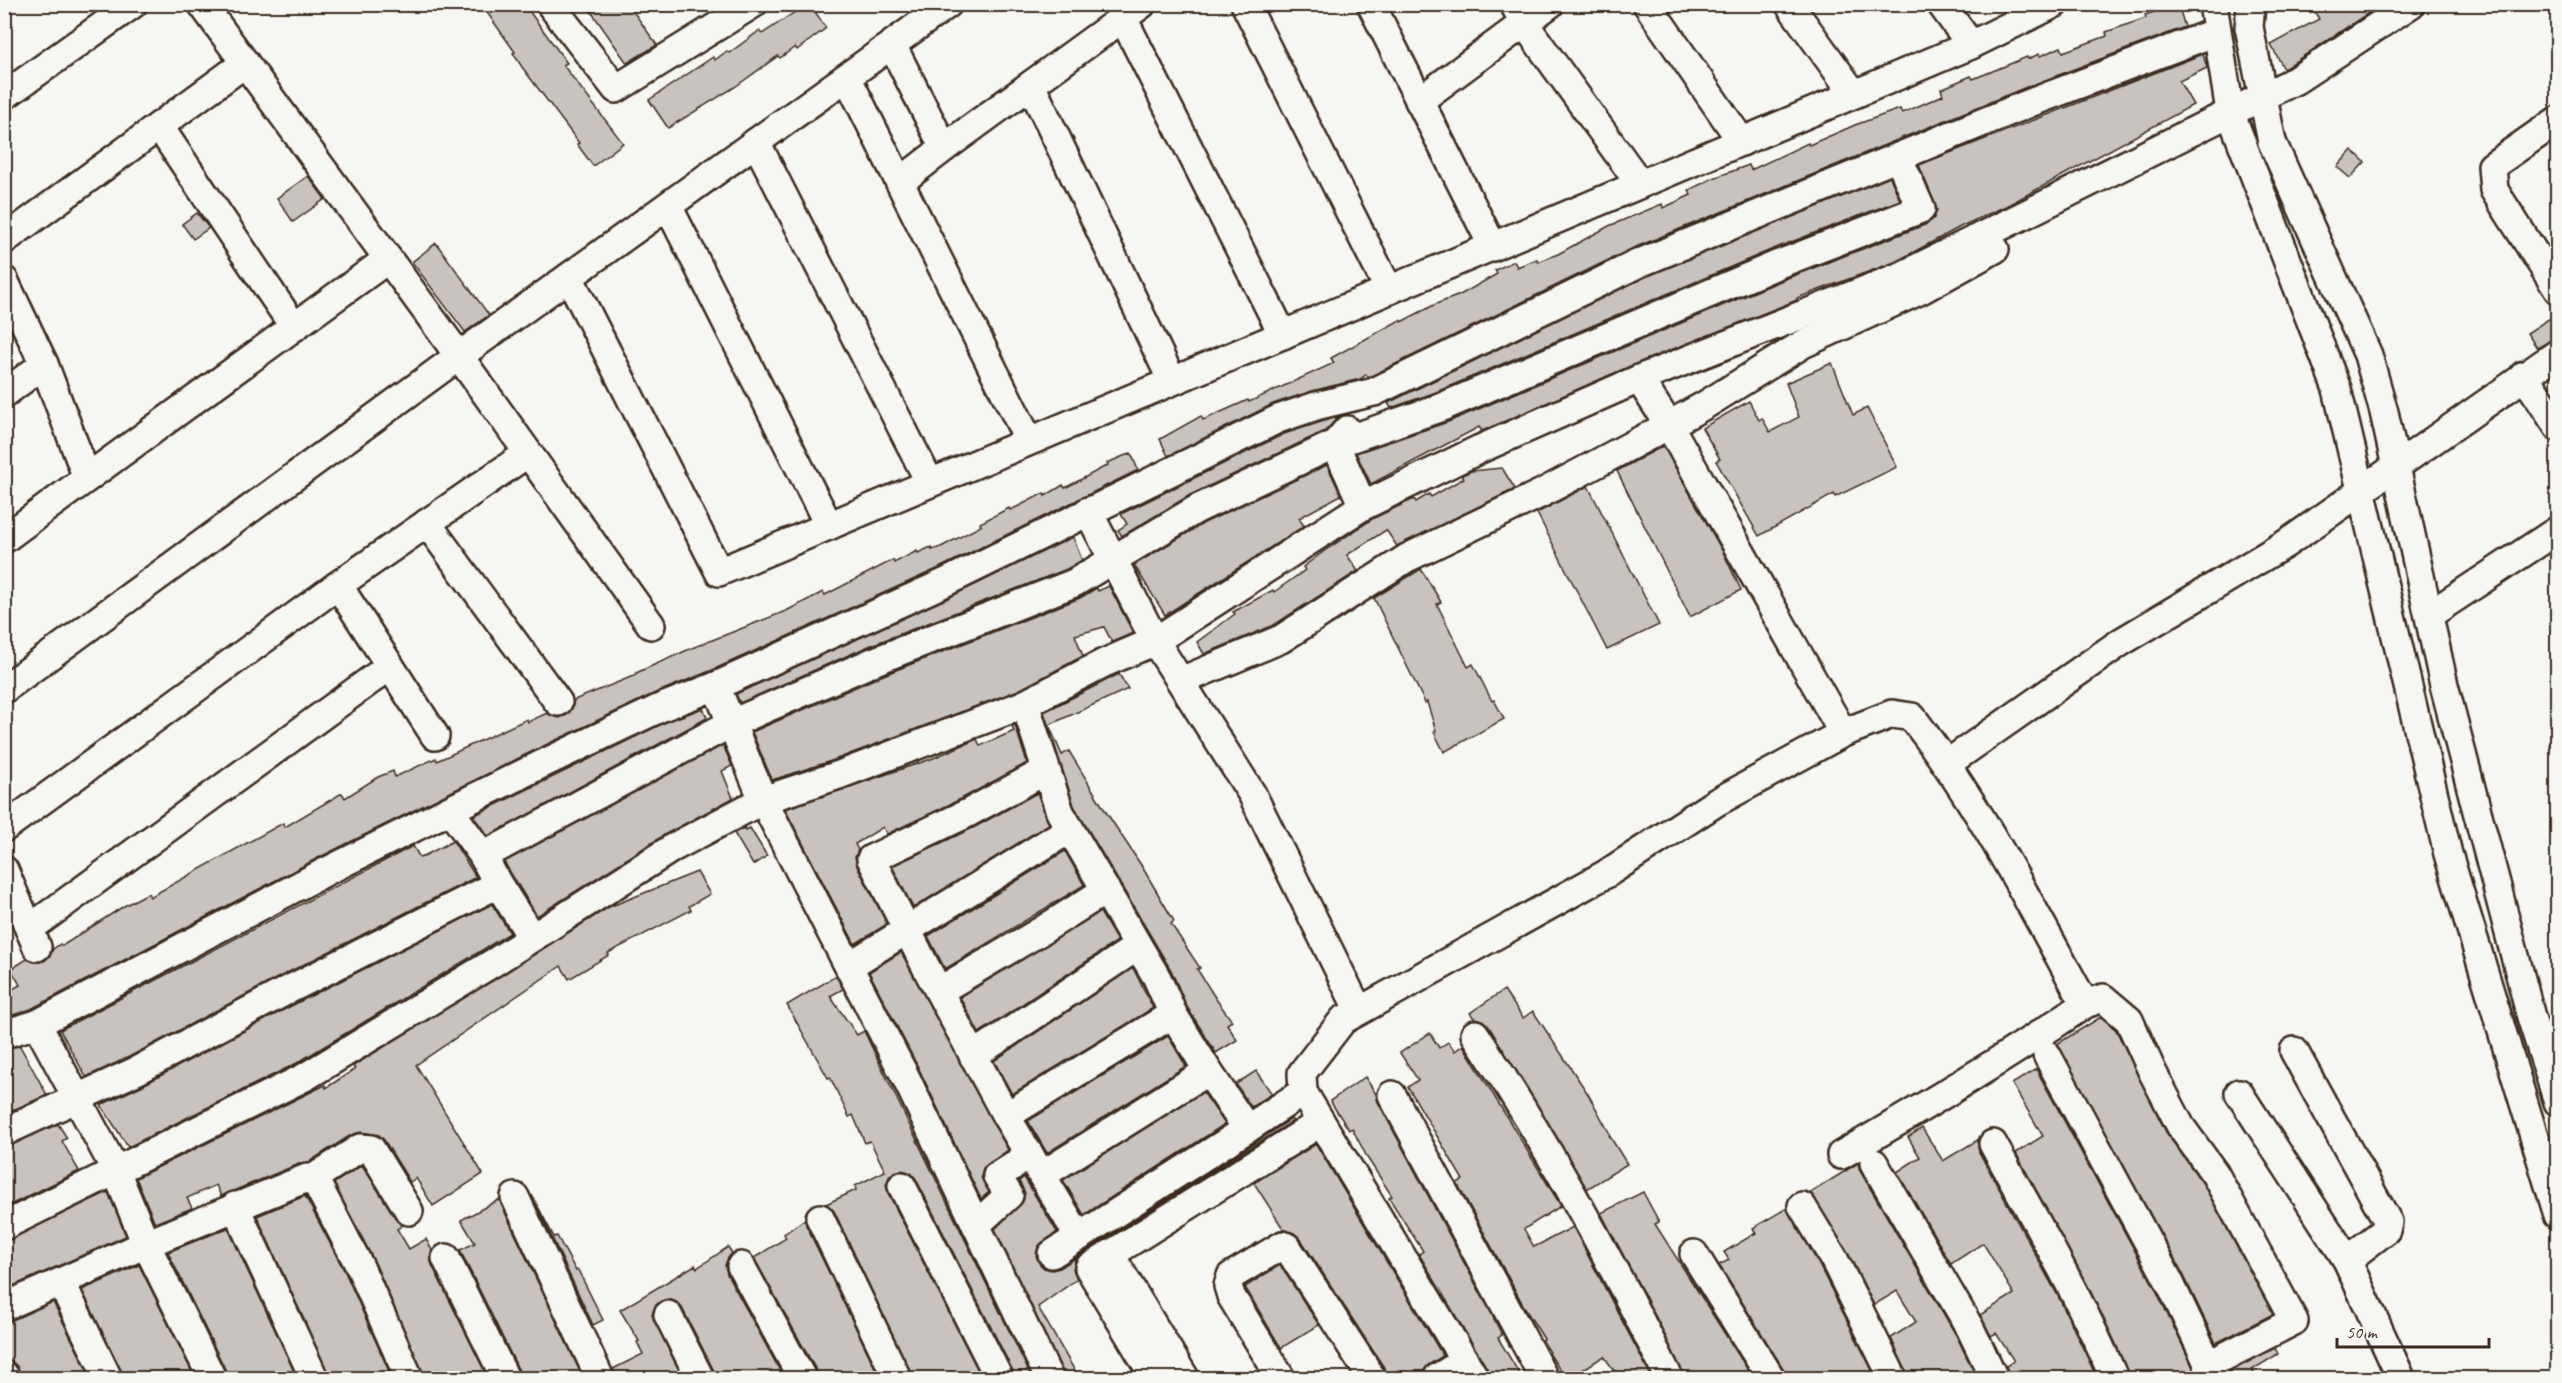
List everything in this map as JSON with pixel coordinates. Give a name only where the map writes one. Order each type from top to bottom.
[{"type":"street","points":[[4,96],[133,4]]},
{"type":"street","points":[[202,4],[459,356],[651,625]]},
{"type":"street","points":[[550,4],[616,89],[753,4]]},
{"type":"street","points":[[4,689],[459,356],[948,4]]},
{"type":"street","points":[[1245,4],[1389,290]]},
{"type":"street","points":[[1371,4],[1492,247]]},
{"type":"street","points":[[1419,101],[1519,14],[1550,4]]},
{"type":"street","points":[[1647,4],[1742,142]]},
{"type":"street","points":[[1789,4],[1854,94]]},
{"type":"street","points":[[1941,4],[1971,45]]},
{"type":"street","points":[[569,277],[719,572],[1971,45],[2054,4]]},
{"type":"street","points":[[2213,4],[2230,112],[2337,389],[2448,854],[2558,1215]]},
{"type":"street","points":[[4,1226],[305,1077],[496,961],[531,936],[674,847],[763,800],[839,776],[1025,704],[1104,663],[1155,641],[1363,506],[1480,449],[1639,380],[1901,276],[2296,80],[2411,4]]},
{"type":"street","points":[[2251,5],[2250,27],[2272,142],[2368,355],[2384,412],[2447,696],[2531,1017],[2558,1102]]},
{"type":"street","points":[[900,182],[1132,11],[1282,335]]},
{"type":"street","points":[[1519,14],[1640,184]]},
{"type":"street","points":[[4,1034],[37,1024],[325,872],[650,713],[716,686],[944,583],[1278,419],[1316,406],[1374,392],[1637,264],[2030,104],[2216,32]]},
{"type":"street","points":[[892,45],[944,148]]},
{"type":"street","points":[[4,240],[244,63]]},
{"type":"street","points":[[847,77],[1029,441]]},
{"type":"street","points":[[1031,85],[1172,381]]},
{"type":"street","points":[[2558,120],[2493,166],[2494,190],[2558,290]]},
{"type":"street","points":[[159,126],[294,327]]},
{"type":"street","points":[[756,142],[930,483]]},
{"type":"street","points":[[483,856],[730,724],[875,662],[1074,583],[1197,509],[1335,444],[1442,407],[1768,269],[1921,209],[1899,159]]},
{"type":"street","points":[[1181,681],[1281,639],[1407,558],[1540,494],[1669,425],[1803,344],[1921,290],[2033,228],[2176,160]]},
{"type":"street","points":[[668,206],[829,526]]},
{"type":"street","points":[[4,539],[388,259]]},
{"type":"street","points":[[4,280],[44,363],[87,478]]},
{"type":"street","points":[[1948,763],[2121,642],[2287,543],[2558,353]]},
{"type":"street","points":[[4,394],[44,363]]},
{"type":"street","points":[[2524,375],[2558,427]]},
{"type":"street","points":[[1639,380],[1669,425],[1843,733]]},
{"type":"street","points":[[1335,444],[1374,392]]},
{"type":"street","points":[[1335,444],[1363,506]]},
{"type":"street","points":[[4,828],[338,585],[528,453]]},
{"type":"street","points":[[1088,511],[1155,641],[1252,794],[1359,1011]]},
{"type":"street","points":[[427,523],[558,702]]},
{"type":"street","points":[[2429,615],[2558,530]]},
{"type":"street","points":[[338,585],[435,735]]},
{"type":"street","points":[[4,870],[33,938],[390,666]]},
{"type":"street","points":[[716,686],[763,800],[905,1076],[1049,1378]]},
{"type":"street","points":[[1025,704],[1060,812],[1157,978],[1173,1014],[1247,1129]]},
{"type":"street","points":[[1437,1378],[1470,1370],[1303,1092],[1302,1073],[1343,1020],[1606,874],[1714,803],[1843,733],[1892,714],[1912,717],[1948,763],[2018,882],[2085,1004]]},
{"type":"street","points":[[1045,771],[968,813],[872,859],[973,1056],[1006,1116],[1079,1237]]},
{"type":"street","points":[[450,810],[483,856],[531,936]]},
{"type":"street","points":[[849,966],[1070,829]]},
{"type":"street","points":[[4,1132],[136,1071],[286,991],[498,884]]},
{"type":"street","points":[[939,991],[1041,932],[1106,890]]},
{"type":"street","points":[[973,1056],[1137,947]]},
{"type":"street","points":[[1841,1155],[1956,1088],[2030,1042],[2085,1004],[2103,998],[2129,1020],[2181,1127],[2215,1174],[2294,1321],[2211,1372],[2169,1281],[2047,1055]]},
{"type":"street","points":[[1006,1116],[1173,1014]]},
{"type":"street","points":[[37,1024],[116,1171],[146,1244],[212,1378]]},
{"type":"street","points":[[1475,1034],[1529,1117],[1635,1310],[1669,1378]]},
{"type":"street","points":[[2295,1051],[2388,1222],[2386,1230],[2348,1260]]},
{"type":"street","points":[[976,1225],[1009,1195],[997,1176],[1036,1165],[1208,1071]]},
{"type":"street","points":[[1052,1254],[1303,1092]]},
{"type":"street","points":[[2239,1094],[2348,1260],[2401,1378]]},
{"type":"street","points":[[1392,1095],[1544,1378]]},
{"type":"street","points":[[1155,1378],[1089,1268],[1321,1122]]},
{"type":"street","points":[[1993,1144],[2097,1338],[2114,1378]]},
{"type":"street","points":[[312,1179],[360,1148],[371,1149],[409,1211]]},
{"type":"street","points":[[1874,1163],[1970,1328],[1994,1378]]},
{"type":"street","points":[[4,1307],[235,1206],[307,1178],[316,1182],[360,1267],[409,1378]]},
{"type":"street","points":[[902,1186],[999,1378]]},
{"type":"street","points":[[515,1197],[600,1378]]},
{"type":"street","points":[[235,1206],[315,1378]]},
{"type":"street","points":[[1803,1206],[1838,1267],[1893,1378]]},
{"type":"street","points":[[820,1218],[897,1378]]},
{"type":"street","points":[[1281,1378],[1231,1296],[1228,1286],[1231,1276],[1283,1245],[1287,1247],[1372,1378]]},
{"type":"street","points":[[1110,1254],[1185,1378]]},
{"type":"street","points":[[1694,1254],[1771,1378]]},
{"type":"street","points":[[446,1258],[505,1378]]},
{"type":"street","points":[[741,1266],[802,1378]]},
{"type":"street","points":[[61,1282],[108,1378]]},
{"type":"street","points":[[668,1315],[700,1378]]},
{"type":"building","points":[[481,4],[524,4],[567,63],[563,65],[623,143],[593,166],[577,144],[579,143],[522,67],[513,53],[515,52]]},
{"type":"building","points":[[586,4],[628,4],[657,45],[627,63]]},
{"type":"building","points":[[810,4],[826,28],[797,50],[795,47],[780,58],[778,56],[735,87],[668,128],[649,100],[713,57],[715,60],[727,51],[729,53],[759,31],[762,34]]},
{"type":"building","points":[[2178,4],[2185,27],[2024,88],[1631,249],[1369,377],[1366,375],[1360,379],[1273,404],[1168,456],[1160,439],[1201,416],[1203,420],[1248,400],[1249,402],[1334,363],[1331,358],[1400,320],[1401,322],[1436,304],[1460,295],[1497,274],[1495,270],[1514,261],[1517,267],[1537,259],[1538,262],[1558,254],[1609,226],[1662,204],[1663,208],[1691,195],[1689,190],[1711,179],[1749,165],[1751,170],[1808,143],[1809,145],[1855,125],[1900,109],[1902,113],[1943,95],[1941,89],[1971,76],[1973,79],[2027,57],[2028,59],[2039,54],[2040,56],[2061,47],[2063,52],[2107,36],[2106,32],[2146,18],[2145,15]]},
{"type":"building","points":[[2310,4],[2382,4],[2284,69],[2271,45],[2319,19]]},
{"type":"building","points":[[2203,54],[2207,68],[2179,81],[2193,105],[2008,205],[1962,226],[1895,262],[1797,298],[1797,300],[1633,365],[1482,431],[1479,427],[1371,484],[1356,453],[1448,422],[1785,279],[1927,224],[1934,218],[1937,210],[1919,165]]},
{"type":"building","points":[[2352,150],[2365,162],[2350,178],[2337,167]]},
{"type":"building","points":[[308,176],[325,199],[293,222],[277,198]]},
{"type":"building","points":[[1890,177],[1900,200],[1773,249],[1436,392],[1391,408],[1388,403],[1643,278]]},
{"type":"building","points":[[197,213],[209,228],[193,239],[182,224]]},
{"type":"building","points":[[436,243],[489,315],[465,332],[412,262]]},
{"type":"building","points":[[2558,313],[2558,337],[2537,348],[2527,333]]},
{"type":"building","points":[[1832,363],[1853,415],[1867,408],[1897,467],[1835,497],[1834,494],[1759,536],[1716,461],[1720,459],[1702,428],[1749,401],[1759,420],[1762,418],[1770,432],[1799,417],[1786,383]]},
{"type":"building","points":[[1340,416],[1325,431],[1190,495],[1122,536],[1118,530],[1127,524],[1121,514],[1284,434]]},
{"type":"building","points":[[1663,446],[1723,552],[1741,590],[1690,617],[1617,471]]},
{"type":"building","points":[[1131,453],[1138,470],[937,569],[710,671],[653,694],[533,751],[318,858],[31,1009],[7,1017],[4,1012],[4,994],[20,985],[11,969],[27,959],[35,962],[44,961],[60,944],[62,946],[124,906],[148,893],[150,897],[283,823],[285,827],[342,793],[345,798],[378,777],[393,771],[395,777],[436,758],[437,761],[527,719],[528,722],[547,713],[559,718],[567,715],[572,709],[574,700],[636,675],[636,673],[692,648],[786,611],[823,592],[825,595],[893,560],[894,563],[917,551],[918,553],[931,547],[932,550],[941,547],[1009,508],[1010,510],[1044,493],[1045,496],[1063,485],[1065,488],[1108,465],[1107,463]]},
{"type":"building","points":[[1327,465],[1341,495],[1299,518],[1304,526],[1165,615],[1134,565],[1204,523]]},
{"type":"building","points":[[1502,468],[1515,489],[1397,546],[1386,530],[1347,555],[1358,571],[1274,625],[1204,654],[1197,642],[1235,614],[1233,612],[1273,590],[1274,592],[1305,570],[1303,567],[1323,552],[1374,518],[1414,499],[1416,502],[1429,494],[1431,497],[1464,478],[1462,475],[1471,471]]},
{"type":"building","points":[[1588,486],[1659,625],[1607,650],[1537,513]]},
{"type":"building","points":[[1073,537],[1082,560],[1067,569],[869,646],[740,703],[736,694],[950,597]]},
{"type":"building","points":[[1421,569],[1441,602],[1437,604],[1468,667],[1473,664],[1504,719],[1444,752],[1434,732],[1436,731],[1427,702],[1425,703],[1374,598]]},
{"type":"building","points":[[1109,586],[1133,633],[1112,642],[1104,627],[1075,635],[1083,656],[1019,690],[834,760],[772,780],[752,732],[881,676],[1080,598],[1097,588],[1098,591]]},
{"type":"building","points":[[1119,674],[1128,689],[1049,725],[1062,755],[1069,751],[1174,921],[1171,924],[1200,968],[1197,969],[1232,1021],[1227,1024],[1237,1040],[1216,1053],[1187,1007],[1171,970],[1074,806],[1044,712]]},
{"type":"building","points":[[703,708],[707,718],[488,836],[473,816],[666,722]]},
{"type":"building","points":[[1015,725],[1027,763],[961,799],[887,834],[883,827],[855,844],[858,850],[855,857],[857,866],[887,924],[855,944],[785,809],[931,759],[977,739],[980,746],[1014,731],[1012,726]]},
{"type":"building","points":[[723,745],[732,766],[722,771],[733,798],[666,834],[537,916],[504,862]]},
{"type":"building","points":[[1037,793],[1049,824],[913,908],[892,866],[975,827]]},
{"type":"building","points":[[744,828],[745,830],[750,828],[767,856],[753,865],[734,833]]},
{"type":"building","points":[[453,841],[476,877],[279,977],[129,1057],[86,1077],[60,1030],[413,846],[420,858]]},
{"type":"building","points":[[1065,851],[1084,885],[945,969],[928,936]]},
{"type":"building","points":[[697,872],[710,894],[689,906],[691,910],[608,953],[609,955],[569,979],[561,966],[416,1065],[483,1174],[433,1206],[416,1178],[410,1182],[384,1140],[379,1135],[361,1132],[351,1135],[309,1162],[301,1163],[221,1196],[216,1185],[187,1198],[192,1208],[155,1223],[136,1178],[325,1085],[326,1088],[355,1069],[353,1066],[609,907]]},
{"type":"building","points":[[492,904],[510,933],[297,1063],[128,1147],[101,1105],[143,1085],[293,1005]]},
{"type":"building","points":[[1100,912],[1117,941],[979,1033],[960,997]]},
{"type":"building","points":[[901,952],[1008,1150],[983,1168],[981,1177],[989,1192],[981,1199],[919,1069],[869,972]]},
{"type":"building","points":[[1133,968],[1153,1008],[1012,1094],[994,1061]]},
{"type":"building","points":[[836,976],[843,989],[830,996],[857,1035],[864,1031],[1032,1378],[1015,1378],[911,1173],[902,1170],[894,1172],[886,1185],[888,1193],[982,1378],[913,1378],[834,1211],[826,1204],[856,1190],[855,1186],[885,1171],[870,1141],[865,1143],[853,1115],[849,1117],[830,1077],[828,1078],[787,1005]]},
{"type":"building","points":[[1504,990],[1523,1018],[1533,1011],[1588,1094],[1627,1164],[1587,1189],[1488,1025],[1474,1018],[1470,1013]]},
{"type":"building","points":[[2101,1017],[2116,1030],[2167,1134],[2202,1182],[2273,1314],[2216,1343],[2183,1274],[2057,1044]]},
{"type":"building","points":[[1430,1033],[1439,1048],[1448,1042],[1455,1051],[1463,1045],[1561,1206],[1524,1229],[1534,1247],[1573,1227],[1652,1378],[1619,1378],[1604,1356],[1570,1378],[1565,1378],[1549,1353],[1542,1340],[1544,1339],[1457,1183],[1463,1180],[1408,1087],[1418,1080],[1400,1053]]},
{"type":"building","points":[[1168,1036],[1186,1066],[1047,1153],[1028,1121]]},
{"type":"building","points":[[20,1046],[47,1095],[4,1114],[4,1049]]},
{"type":"building","points":[[2036,1069],[2155,1288],[2198,1378],[2130,1378],[2086,1282],[2016,1153],[2043,1136],[2012,1084]]},
{"type":"building","points":[[1256,1071],[1272,1094],[1251,1107],[1236,1084]]},
{"type":"building","points":[[1365,1077],[1491,1313],[1502,1335],[1498,1338],[1522,1378],[1491,1378],[1419,1254],[1423,1251],[1389,1198],[1392,1196],[1368,1159],[1352,1128],[1349,1130],[1330,1101]]},
{"type":"building","points":[[1203,1092],[1225,1124],[1084,1215],[1063,1180]]},
{"type":"building","points":[[1291,1119],[1293,1121],[1103,1240],[1256,1142]]},
{"type":"building","points":[[58,1124],[67,1138],[62,1141],[79,1171],[4,1208],[4,1147]]},
{"type":"building","points":[[1922,1128],[1943,1161],[1979,1139],[1979,1152],[2058,1296],[2097,1378],[2010,1378],[2006,1366],[2014,1361],[1996,1333],[1991,1336],[1980,1315],[2014,1294],[1983,1243],[1951,1264],[1897,1172],[1920,1157],[1908,1137]]},
{"type":"building","points":[[1316,1144],[1443,1356],[1428,1365],[1421,1378],[1388,1378],[1385,1369],[1300,1238],[1284,1230],[1254,1183]]},
{"type":"building","points":[[1858,1163],[1860,1171],[1956,1335],[1976,1376],[1972,1378],[1909,1378],[1891,1338],[1916,1322],[1897,1291],[1874,1305],[1846,1249],[1810,1193]]},
{"type":"building","points":[[362,1165],[396,1219],[403,1225],[397,1229],[409,1249],[426,1239],[432,1250],[430,1258],[432,1265],[488,1378],[425,1378],[374,1261],[334,1183]]},
{"type":"building","points":[[1024,1177],[1057,1232],[1038,1247],[1036,1255],[1044,1268],[1052,1270],[1060,1268],[1101,1241],[1075,1260],[1073,1269],[1077,1279],[1038,1307],[1079,1378],[1065,1378],[995,1229],[1023,1201],[1025,1193],[1019,1181]]},
{"type":"building","points":[[108,1192],[126,1236],[4,1290],[4,1241]]},
{"type":"building","points":[[1643,1192],[1659,1222],[1655,1224],[1753,1378],[1685,1378],[1601,1213]]},
{"type":"building","points":[[532,1195],[554,1237],[557,1236],[576,1271],[578,1270],[603,1320],[593,1325]]},
{"type":"building","points":[[305,1196],[346,1274],[392,1378],[330,1378],[257,1216]]},
{"type":"building","points":[[500,1199],[583,1378],[521,1378],[460,1250],[475,1243],[461,1220]]},
{"type":"building","points":[[1787,1208],[1819,1265],[1876,1378],[1787,1378],[1719,1265],[1729,1260],[1724,1252],[1756,1233],[1753,1228]]},
{"type":"building","points":[[805,1219],[880,1378],[818,1378],[816,1370],[754,1258],[786,1238],[784,1234]]},
{"type":"building","points":[[228,1228],[297,1378],[228,1378],[168,1252]]},
{"type":"building","points":[[728,1247],[732,1253],[725,1265],[727,1274],[784,1378],[716,1378],[682,1308],[676,1302],[668,1299],[655,1306],[652,1315],[683,1378],[616,1378],[613,1369],[643,1354],[637,1342],[639,1341],[620,1310],[695,1265],[697,1268]]},
{"type":"building","points":[[139,1265],[195,1378],[124,1378],[82,1290]]},
{"type":"building","points":[[1280,1265],[1319,1325],[1281,1348],[1245,1287]]},
{"type":"building","points":[[53,1302],[91,1378],[21,1378],[17,1366],[5,1360],[4,1322]]},
{"type":"building","points":[[2275,1348],[2278,1354],[2252,1370],[2257,1378],[2231,1378],[2229,1372]]}]
